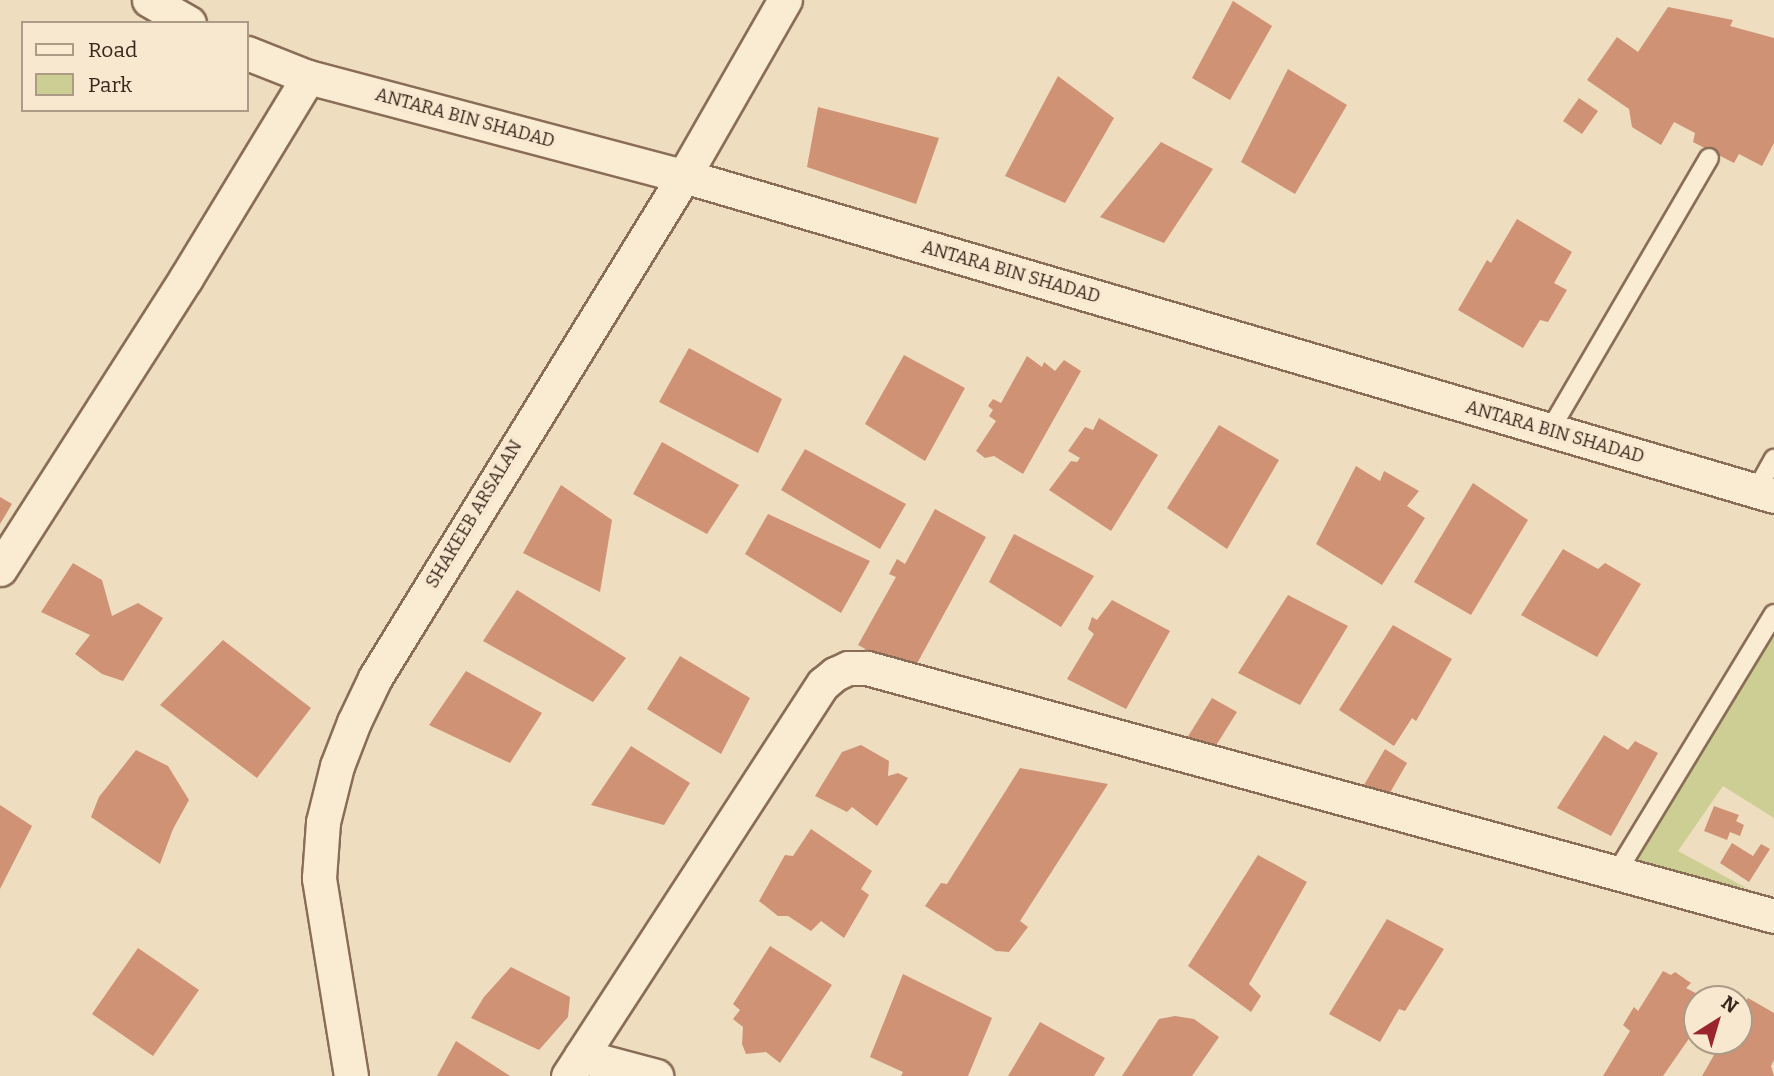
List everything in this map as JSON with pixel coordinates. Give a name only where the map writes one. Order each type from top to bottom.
[{"type":"street","points":[[149,0],[186,21]]},
{"type":"street","name":"SHAKEEB ARSALAN","points":[[351,1076],[319,878],[323,822],[337,766],[354,722],[375,678],[684,176],[785,0]]},
{"type":"street","name":"ANTARA BIN SHADAD","points":[[248,53],[308,77],[684,176],[1765,493]]},
{"type":"street","points":[[0,569],[186,278],[308,77]]},
{"type":"street","points":[[656,1076],[575,1066],[823,684],[848,668],[867,668],[1617,872],[1771,909]]},
{"type":"lane","points":[[1550,430],[1709,158]]},
{"type":"lane","points":[[1765,493],[1774,459]]},
{"type":"lane","points":[[1617,872],[1774,614]]},
{"type":"green space","points":[[1770,635],[1774,638],[1774,818],[1723,786],[1678,851],[1748,889],[1637,862]]},
{"type":"building","points":[[1233,1],[1272,26],[1230,100],[1192,78]]},
{"type":"building","points":[[1668,7],[1733,20],[1730,26],[1774,38],[1774,143],[1762,166],[1739,154],[1734,163],[1693,142],[1695,133],[1674,122],[1661,145],[1632,127],[1629,109],[1587,80],[1617,37],[1638,52]]},
{"type":"building","points":[[1288,69],[1347,105],[1295,194],[1241,162]]},
{"type":"building","points":[[1058,76],[1114,118],[1065,203],[1005,176]]},
{"type":"building","points":[[1579,98],[1598,111],[1582,134],[1563,121]]},
{"type":"building","points":[[818,107],[939,138],[916,204],[807,167]]},
{"type":"building","points":[[1161,142],[1213,169],[1164,243],[1100,217]]},
{"type":"building","points":[[1517,219],[1572,252],[1554,283],[1567,290],[1548,322],[1540,320],[1523,348],[1458,310],[1487,260],[1491,263]]},
{"type":"building","points":[[689,348],[782,399],[758,453],[659,402]]},
{"type":"building","points":[[904,355],[965,388],[925,461],[865,424]]},
{"type":"building","points":[[1027,356],[1042,367],[1044,362],[1055,371],[1064,360],[1081,371],[1023,474],[994,456],[985,458],[976,451],[996,421],[989,416],[993,410],[988,406],[993,399],[1001,403]]},
{"type":"building","points":[[1099,418],[1158,455],[1111,531],[1049,490],[1071,461],[1077,462],[1080,458],[1068,451],[1085,427],[1093,430]]},
{"type":"building","points":[[1219,425],[1279,460],[1227,549],[1167,508]]},
{"type":"building","points":[[662,442],[739,485],[707,534],[633,494]]},
{"type":"building","points":[[805,449],[906,504],[880,549],[781,490]]},
{"type":"building","points":[[1356,466],[1380,481],[1384,471],[1419,491],[1407,506],[1425,518],[1382,585],[1316,544]]},
{"type":"building","points":[[1473,483],[1528,520],[1471,615],[1414,582]]},
{"type":"building","points":[[561,485],[612,520],[600,592],[523,553]]},
{"type":"building","points":[[0,497],[12,504],[0,524]]},
{"type":"building","points":[[935,509],[986,537],[914,669],[890,655],[886,660],[858,645],[896,577],[889,574],[897,559],[905,564]]},
{"type":"building","points":[[768,514],[870,561],[841,613],[745,554]]},
{"type":"building","points":[[1014,534],[1094,576],[1061,627],[989,582]]},
{"type":"building","points":[[1563,549],[1598,569],[1605,563],[1641,584],[1597,657],[1521,615]]},
{"type":"building","points":[[73,563],[102,580],[112,616],[138,603],[163,618],[123,681],[102,674],[75,654],[90,635],[41,612]]},
{"type":"building","points":[[517,590],[626,658],[593,702],[483,641]]},
{"type":"building","points":[[1288,595],[1348,626],[1300,705],[1238,673]]},
{"type":"building","points":[[1112,600],[1170,631],[1126,709],[1067,679],[1094,634],[1088,629],[1092,617],[1097,620]]},
{"type":"building","points":[[1393,625],[1452,659],[1416,721],[1412,718],[1394,746],[1339,710]]},
{"type":"building","points":[[223,640],[311,708],[257,778],[160,705]]},
{"type":"building","points":[[680,656],[750,698],[721,754],[647,709]]},
{"type":"building","points":[[466,671],[542,713],[510,763],[429,725]]},
{"type":"building","points":[[1212,698],[1237,712],[1215,747],[1187,738]]},
{"type":"building","points":[[1604,735],[1628,750],[1635,741],[1658,753],[1611,836],[1557,808]]},
{"type":"building","points":[[861,745],[889,761],[888,776],[898,773],[908,778],[877,826],[852,807],[847,812],[815,796],[842,752]]},
{"type":"building","points":[[631,746],[690,783],[664,825],[591,805]]},
{"type":"building","points":[[1385,749],[1407,763],[1387,798],[1364,785]]},
{"type":"building","points":[[136,750],[168,766],[189,800],[173,829],[160,864],[91,817],[99,797]]},
{"type":"building","points":[[1020,768],[1108,784],[1020,921],[1028,927],[1009,952],[996,951],[925,906],[941,883],[947,884]]},
{"type":"building","points":[[0,805],[32,826],[0,889]]},
{"type":"building","points":[[1714,806],[1739,815],[1736,821],[1744,825],[1740,836],[1730,832],[1727,840],[1704,831]]},
{"type":"building","points":[[811,829],[872,871],[861,889],[869,895],[844,938],[821,921],[811,931],[788,916],[778,916],[759,901],[785,855],[793,856]]},
{"type":"building","points":[[1732,843],[1753,856],[1761,844],[1770,849],[1749,882],[1720,863]]},
{"type":"building","points":[[1258,855],[1307,882],[1249,984],[1261,996],[1251,1012],[1188,966]]},
{"type":"building","points":[[1387,919],[1444,949],[1405,1011],[1399,1009],[1380,1042],[1329,1014]]},
{"type":"building","points":[[770,946],[832,985],[780,1063],[766,1052],[746,1054],[742,1044],[743,1027],[733,1019],[740,1010],[733,1004]]},
{"type":"building","points":[[138,948],[199,990],[153,1056],[92,1014]]},
{"type":"building","points":[[511,967],[570,997],[568,1017],[539,1050],[471,1018],[484,997]]},
{"type":"building","points":[[1663,971],[1671,975],[1675,972],[1691,983],[1683,985],[1683,1047],[1663,1076],[1603,1076],[1630,1031],[1623,1025],[1634,1007],[1638,1011]]},
{"type":"building","points":[[903,974],[992,1018],[968,1076],[901,1076],[903,1072],[870,1057]]},
{"type":"building","points":[[1753,1001],[1774,1013],[1774,1060],[1771,1066],[1774,1076],[1702,1076],[1714,1055],[1753,1055]]},
{"type":"building","points":[[1175,1016],[1194,1019],[1219,1037],[1192,1076],[1122,1076],[1159,1019]]},
{"type":"building","points":[[1040,1022],[1105,1058],[1094,1076],[1008,1076]]},
{"type":"building","points":[[456,1041],[510,1076],[437,1076]]}]
